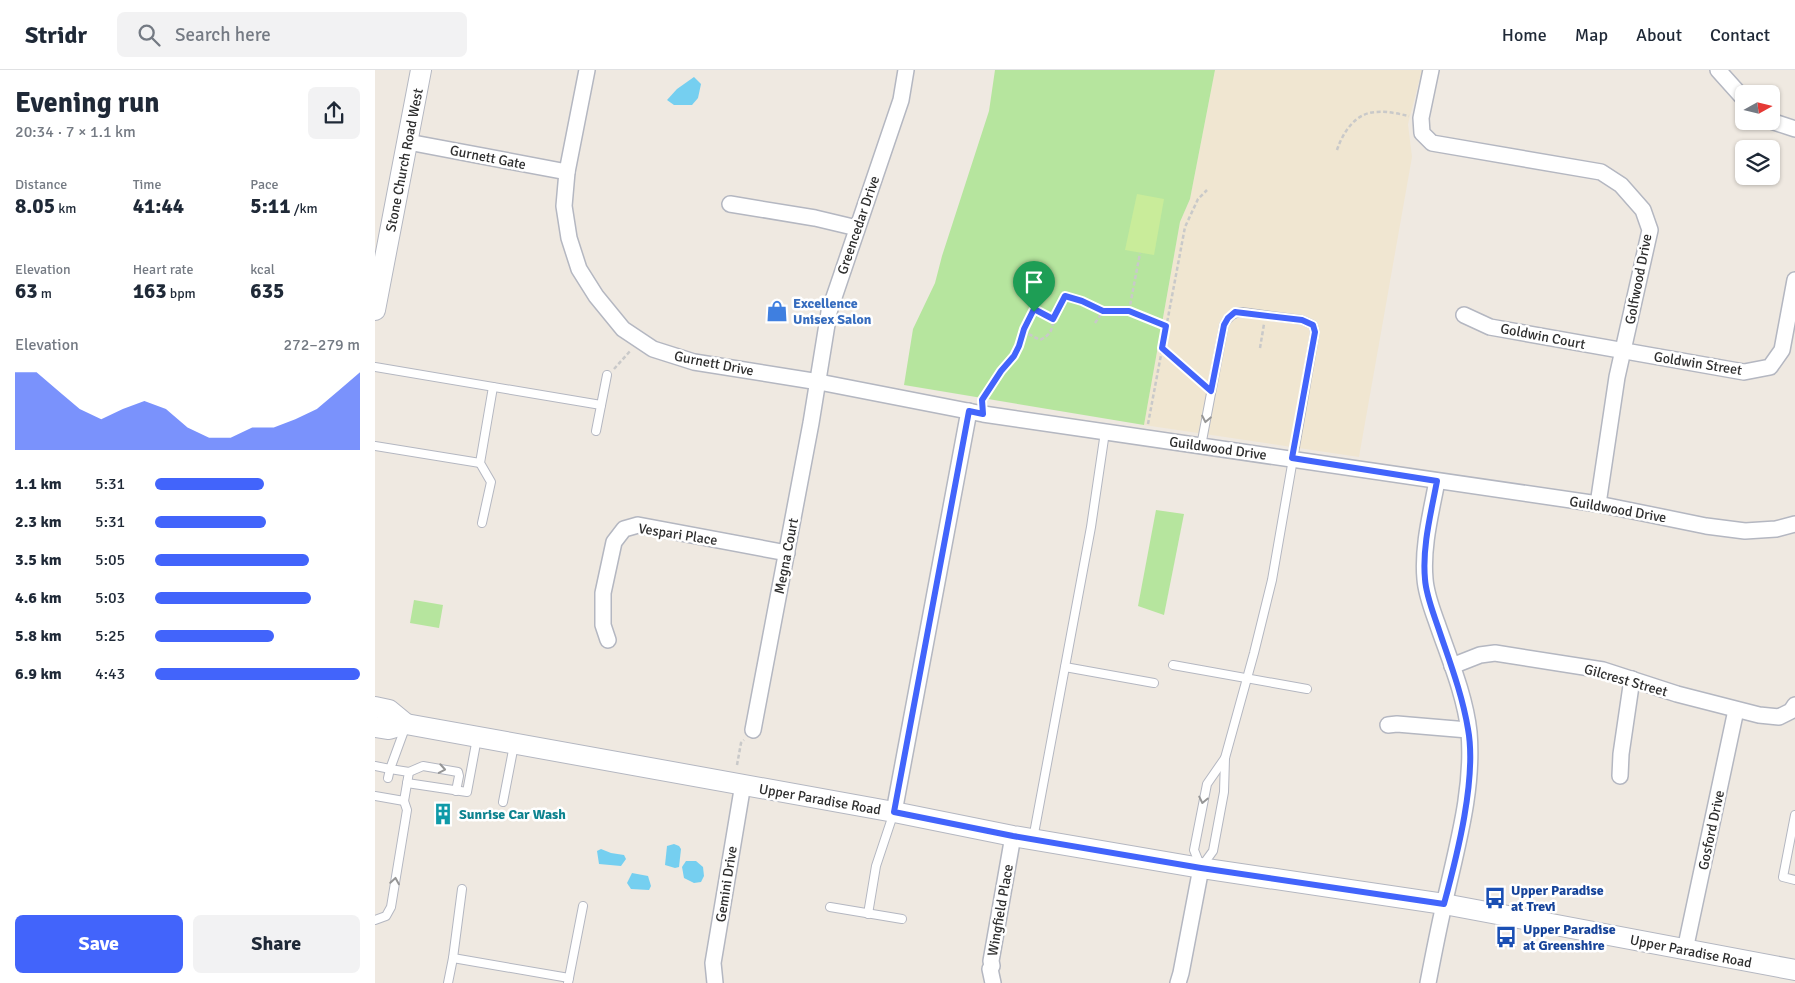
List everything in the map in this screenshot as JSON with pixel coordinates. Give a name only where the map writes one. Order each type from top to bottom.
[{"type":"main road","name":"Stone Church Road West","points":[[375,310],[380,251],[408,142],[421,70]]},
{"type":"main road","name":"Upper Paradise Road","points":[[375,707],[389,710],[406,724]]},
{"type":"main road","name":"Upper Paradise Road","points":[[375,727],[389,729],[406,724],[477,736],[894,812],[1013,836],[1201,868],[1444,904],[1795,970]]},
{"type":"street","name":"Gurnett Drive","points":[[587,70],[567,172],[564,206],[569,238],[579,269],[596,296],[623,328],[653,349],[694,362],[819,382]]},
{"type":"street","name":"Greencedar Drive","points":[[819,382],[829,312],[901,100],[906,70]]},
{"type":"street","points":[[1421,118],[1431,70]]},
{"type":"street","points":[[1717,70],[1735,89]]},
{"type":"street","name":"Golfwood Drive","points":[[1421,118],[1422,133],[1432,143],[1601,172],[1621,185],[1643,210],[1649,230],[1617,377],[1598,504]]},
{"type":"street","points":[[1780,124],[1795,129]]},
{"type":"street","name":"Gurnett Gate","points":[[408,142],[567,172]]},
{"type":"street","points":[[730,204],[815,218],[857,228]]},
{"type":"street","name":"Goldwin Street","points":[[1624,350],[1743,372],[1770,367],[1782,350],[1795,280]]},
{"type":"street","name":"Goldwin Court","points":[[1464,315],[1490,327],[1624,350]]},
{"type":"street","name":"Guildwood Drive","points":[[819,382],[976,412],[1598,504],[1706,526],[1745,531],[1777,529],[1795,524]]},
{"type":"street","name":"Megna Court","points":[[753,730],[819,382]]},
{"type":"street","points":[[894,812],[976,412]]},
{"type":"street","points":[[1428,983],[1455,861],[1469,770],[1469,730],[1452,666],[1431,605],[1425,580],[1429,518],[1437,481]]},
{"type":"street","name":"Vespari Place","points":[[608,640],[603,625],[603,594],[614,542],[624,528],[637,525],[787,552]]},
{"type":"street","name":"Gilcrest Street","points":[[1452,666],[1480,655],[1495,653],[1603,670],[1677,694],[1736,710],[1779,717],[1793,711]]},
{"type":"street","points":[[1620,776],[1621,754],[1632,679]]},
{"type":"street","name":"Gosford Drive","points":[[1685,950],[1736,710]]},
{"type":"street","points":[[1388,725],[1397,724],[1469,730]]},
{"type":"street","name":"Gemini Drive","points":[[715,983],[713,963],[743,784]]},
{"type":"street","name":"Wingfield Place","points":[[993,983],[990,969],[992,966],[991,961],[1013,836]]},
{"type":"street","points":[[1178,983],[1201,868]]},
{"type":"lane","points":[[1201,446],[1224,325],[1228,318],[1235,312],[1302,320],[1313,325],[1315,332],[1271,580],[1247,679],[1225,758],[1224,792],[1213,851],[1201,868]]},
{"type":"lane","points":[[375,367],[601,405]]},
{"type":"lane","points":[[596,431],[607,375]]},
{"type":"lane","points":[[482,522],[491,482],[480,463],[493,387]]},
{"type":"lane","points":[[1033,839],[1091,527],[1105,432]]},
{"type":"lane","points":[[375,446],[480,463]]},
{"type":"lane","points":[[1173,665],[1307,689]]},
{"type":"lane","points":[[1065,667],[1154,683]]},
{"type":"lane","points":[[388,778],[406,724]]},
{"type":"lane","points":[[407,783],[467,792],[477,736]]},
{"type":"lane","points":[[503,802],[515,743]]},
{"type":"lane","points":[[1201,868],[1194,850],[1202,806],[1207,784],[1225,758]]},
{"type":"lane","points":[[375,766],[409,772],[423,766],[458,772],[456,791]]},
{"type":"lane","points":[[375,920],[386,916],[391,907],[407,810],[404,801],[409,772]]},
{"type":"lane","points":[[375,796],[385,794],[404,801]]},
{"type":"lane","points":[[868,914],[876,866],[894,812]]},
{"type":"lane","points":[[1795,815],[1783,878],[1795,880]]},
{"type":"lane","points":[[448,983],[462,889]]},
{"type":"lane","points":[[453,958],[568,980],[583,906]]},
{"type":"lane","points":[[830,907],[902,920]]},
{"type":"path","points":[[1337,150],[1342,136],[1351,124],[1362,116],[1375,111],[1421,118]]},
{"type":"path","points":[[1145,438],[1185,227],[1198,199],[1207,190]]},
{"type":"path","points":[[1129,311],[1140,253]]},
{"type":"path","points":[[976,412],[1001,371],[1014,356],[1023,331],[1034,309],[1035,302],[1032,290],[1023,286]]},
{"type":"path","points":[[1023,331],[1040,340],[1048,336],[1053,329],[1053,319],[1065,296],[1082,301],[1103,311],[1129,311],[1166,326]]},
{"type":"path","points":[[1034,309],[1053,319]]},
{"type":"path","points":[[1095,323],[1103,311]]},
{"type":"path","points":[[1260,348],[1266,315]]},
{"type":"path","points":[[607,375],[640,340]]},
{"type":"path","points":[[1162,348],[1211,391]]},
{"type":"path","points":[[737,765],[741,743],[753,730]]},
{"type":"shaded area","points":[[1215,70],[1422,70],[1408,124],[1412,157],[1359,457],[1144,425],[1180,222],[1190,199]]},
{"type":"green space","points":[[995,70],[1215,70],[1190,199],[1180,222],[1144,425],[904,385],[913,329],[935,283],[989,111]]},
{"type":"green space","points":[[1137,194],[1164,199],[1154,255],[1125,250]]},
{"type":"green space","points":[[1156,510],[1184,514],[1164,615],[1138,606]]},
{"type":"green space","points":[[414,600],[443,605],[439,628],[410,623]]},
{"type":"water","points":[[694,77],[701,84],[698,98],[692,105],[674,105],[667,100],[677,89]]},
{"type":"water","points":[[674,844],[681,849],[679,867],[675,868],[665,865],[667,846]]},
{"type":"water","points":[[601,849],[624,855],[626,859],[621,866],[599,864],[597,851]]},
{"type":"water","points":[[686,861],[696,861],[703,867],[704,876],[701,882],[694,883],[684,878],[682,867]]},
{"type":"water","points":[[632,873],[648,876],[651,886],[649,890],[631,889],[627,883]]},
{"type":"place","name":"Excellence Unisex Salon","points":[[777,311]]},
{"type":"place","name":"Sunrise Car Wash","points":[[443,814]]},
{"type":"place","name":"Upper Paradise at Trevi","points":[[1495,898]]},
{"type":"place","name":"Upper Paradise at Greenshire","points":[[1506,937]]},
{"type":"route","points":[[1065,296],[1082,301],[1103,311],[1129,311],[1166,326],[1162,348],[1211,391],[1224,325],[1235,312],[1302,320],[1313,325],[1315,332],[1292,458],[1437,481],[1429,518],[1425,580],[1431,605],[1459,687],[1469,730],[1470,751],[1465,801],[1455,861],[1444,904],[1201,868],[1013,836],[894,812],[969,411],[983,414],[982,400],[1001,371],[1014,356],[1024,329],[1034,312],[1034,309],[1053,319],[1065,296]]}]
